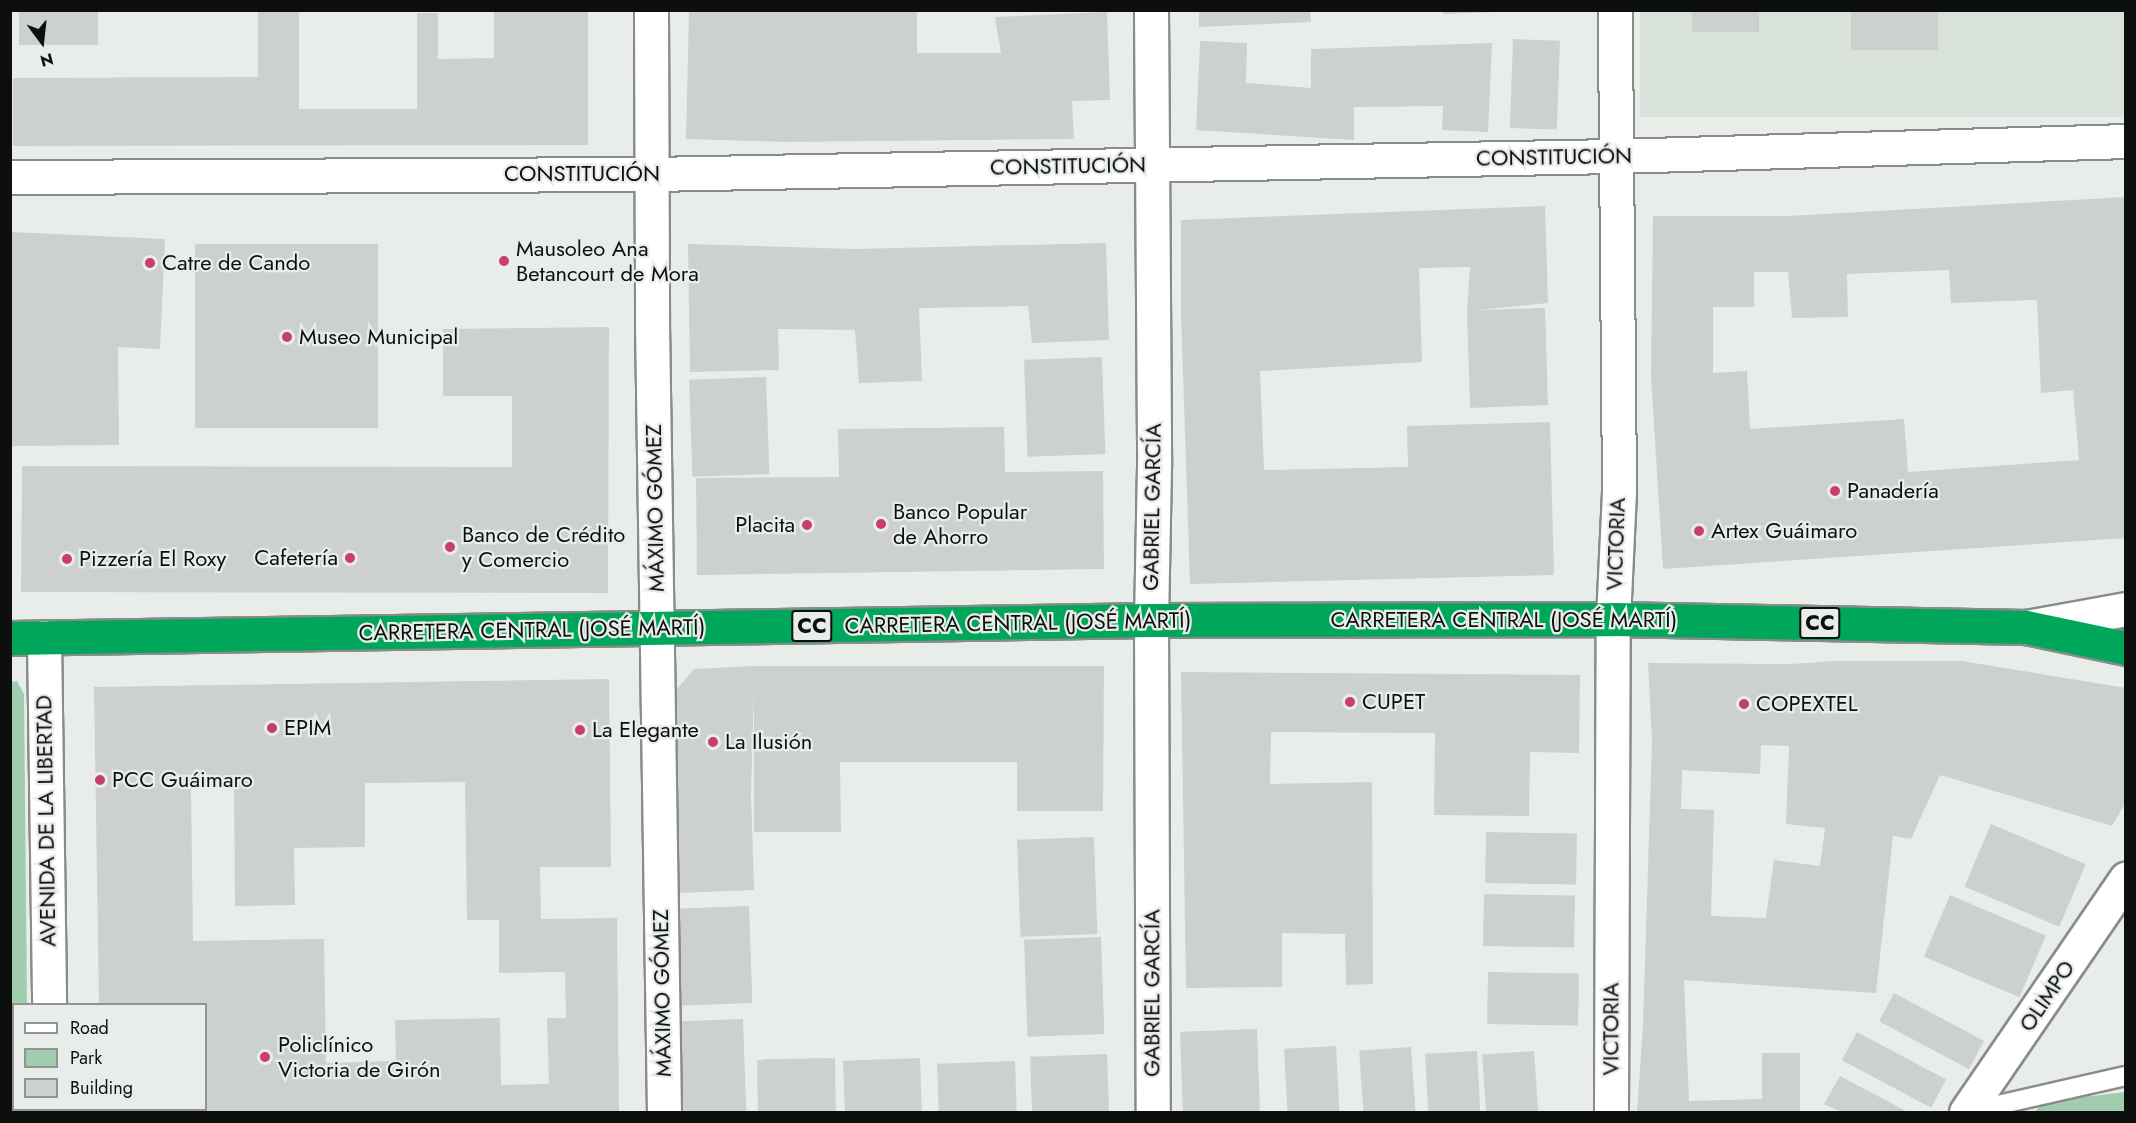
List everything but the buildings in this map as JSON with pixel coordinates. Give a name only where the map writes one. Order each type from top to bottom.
[{"type":"highway","name":"CARRETERA CENTRAL (JOSÉ MARTÍ)","points":[[10,638],[1150,620],[1613,619],[2026,627]]},
{"type":"highway","name":"CC","points":[[2026,627],[2126,648]]},
{"type":"street","name":"MÁXIMO GÓMEZ","points":[[651,10],[651,174],[664,1113]]},
{"type":"street","name":"GABRIEL GARCÍA","points":[[1151,10],[1154,466],[1150,620],[1153,1113]]},
{"type":"street","name":"VICTORIA","points":[[1611,1113],[1613,619],[1619,490],[1616,10]]},
{"type":"street","name":"CONSTITUCIÓN","points":[[10,177],[651,174],[1616,156],[2126,141]]},
{"type":"street","points":[[2026,627],[2126,609]]},
{"type":"street","name":"AVENIDA DE LA LIBERTAD","points":[[44,637],[49,1003]]},
{"type":"street","name":"OLIMPO","points":[[1966,1112],[2126,878]]},
{"type":"lane","points":[[1966,1112],[2126,1076]]},
{"type":"shaded area","points":[[1640,11],[2125,11],[2125,117],[1640,117]]},
{"type":"green space","points":[[17,681],[24,694],[27,1003],[12,1003],[12,1111],[28,1112],[10,1112],[10,682]]},
{"type":"green space","points":[[2125,1092],[2125,1112],[2035,1112],[2042,1102]]},
{"type":"place","name":"Mausoleo Ana Betancourt de Mora","points":[[504,261]]},
{"type":"place","name":"Catre de Cando","points":[[150,263]]},
{"type":"place","name":"Museo Municipal","points":[[287,337]]},
{"type":"place","name":"Panadería","points":[[1835,491]]},
{"type":"place","name":"Banco Popular de Ahorro","points":[[881,524]]},
{"type":"place","name":"Placita","points":[[807,525]]},
{"type":"place","name":"Artex Guáimaro","points":[[1699,531]]},
{"type":"place","name":"Banco de Crédito y Comercio","points":[[450,547]]},
{"type":"place","name":"Cafetería","points":[[350,558]]},
{"type":"place","name":"Pizzería El Roxy","points":[[67,559]]},
{"type":"place","name":"CUPET","points":[[1350,702]]},
{"type":"place","name":"COPEXTEL","points":[[1744,704]]},
{"type":"place","name":"EPIM","points":[[272,728]]},
{"type":"place","name":"La Elegante","points":[[580,730]]},
{"type":"place","name":"La Ilusión","points":[[713,742]]},
{"type":"place","name":"PCC Guáimaro","points":[[100,780]]},
{"type":"place","name":"Policlínico Victoria de Girón","points":[[265,1057]]}]
